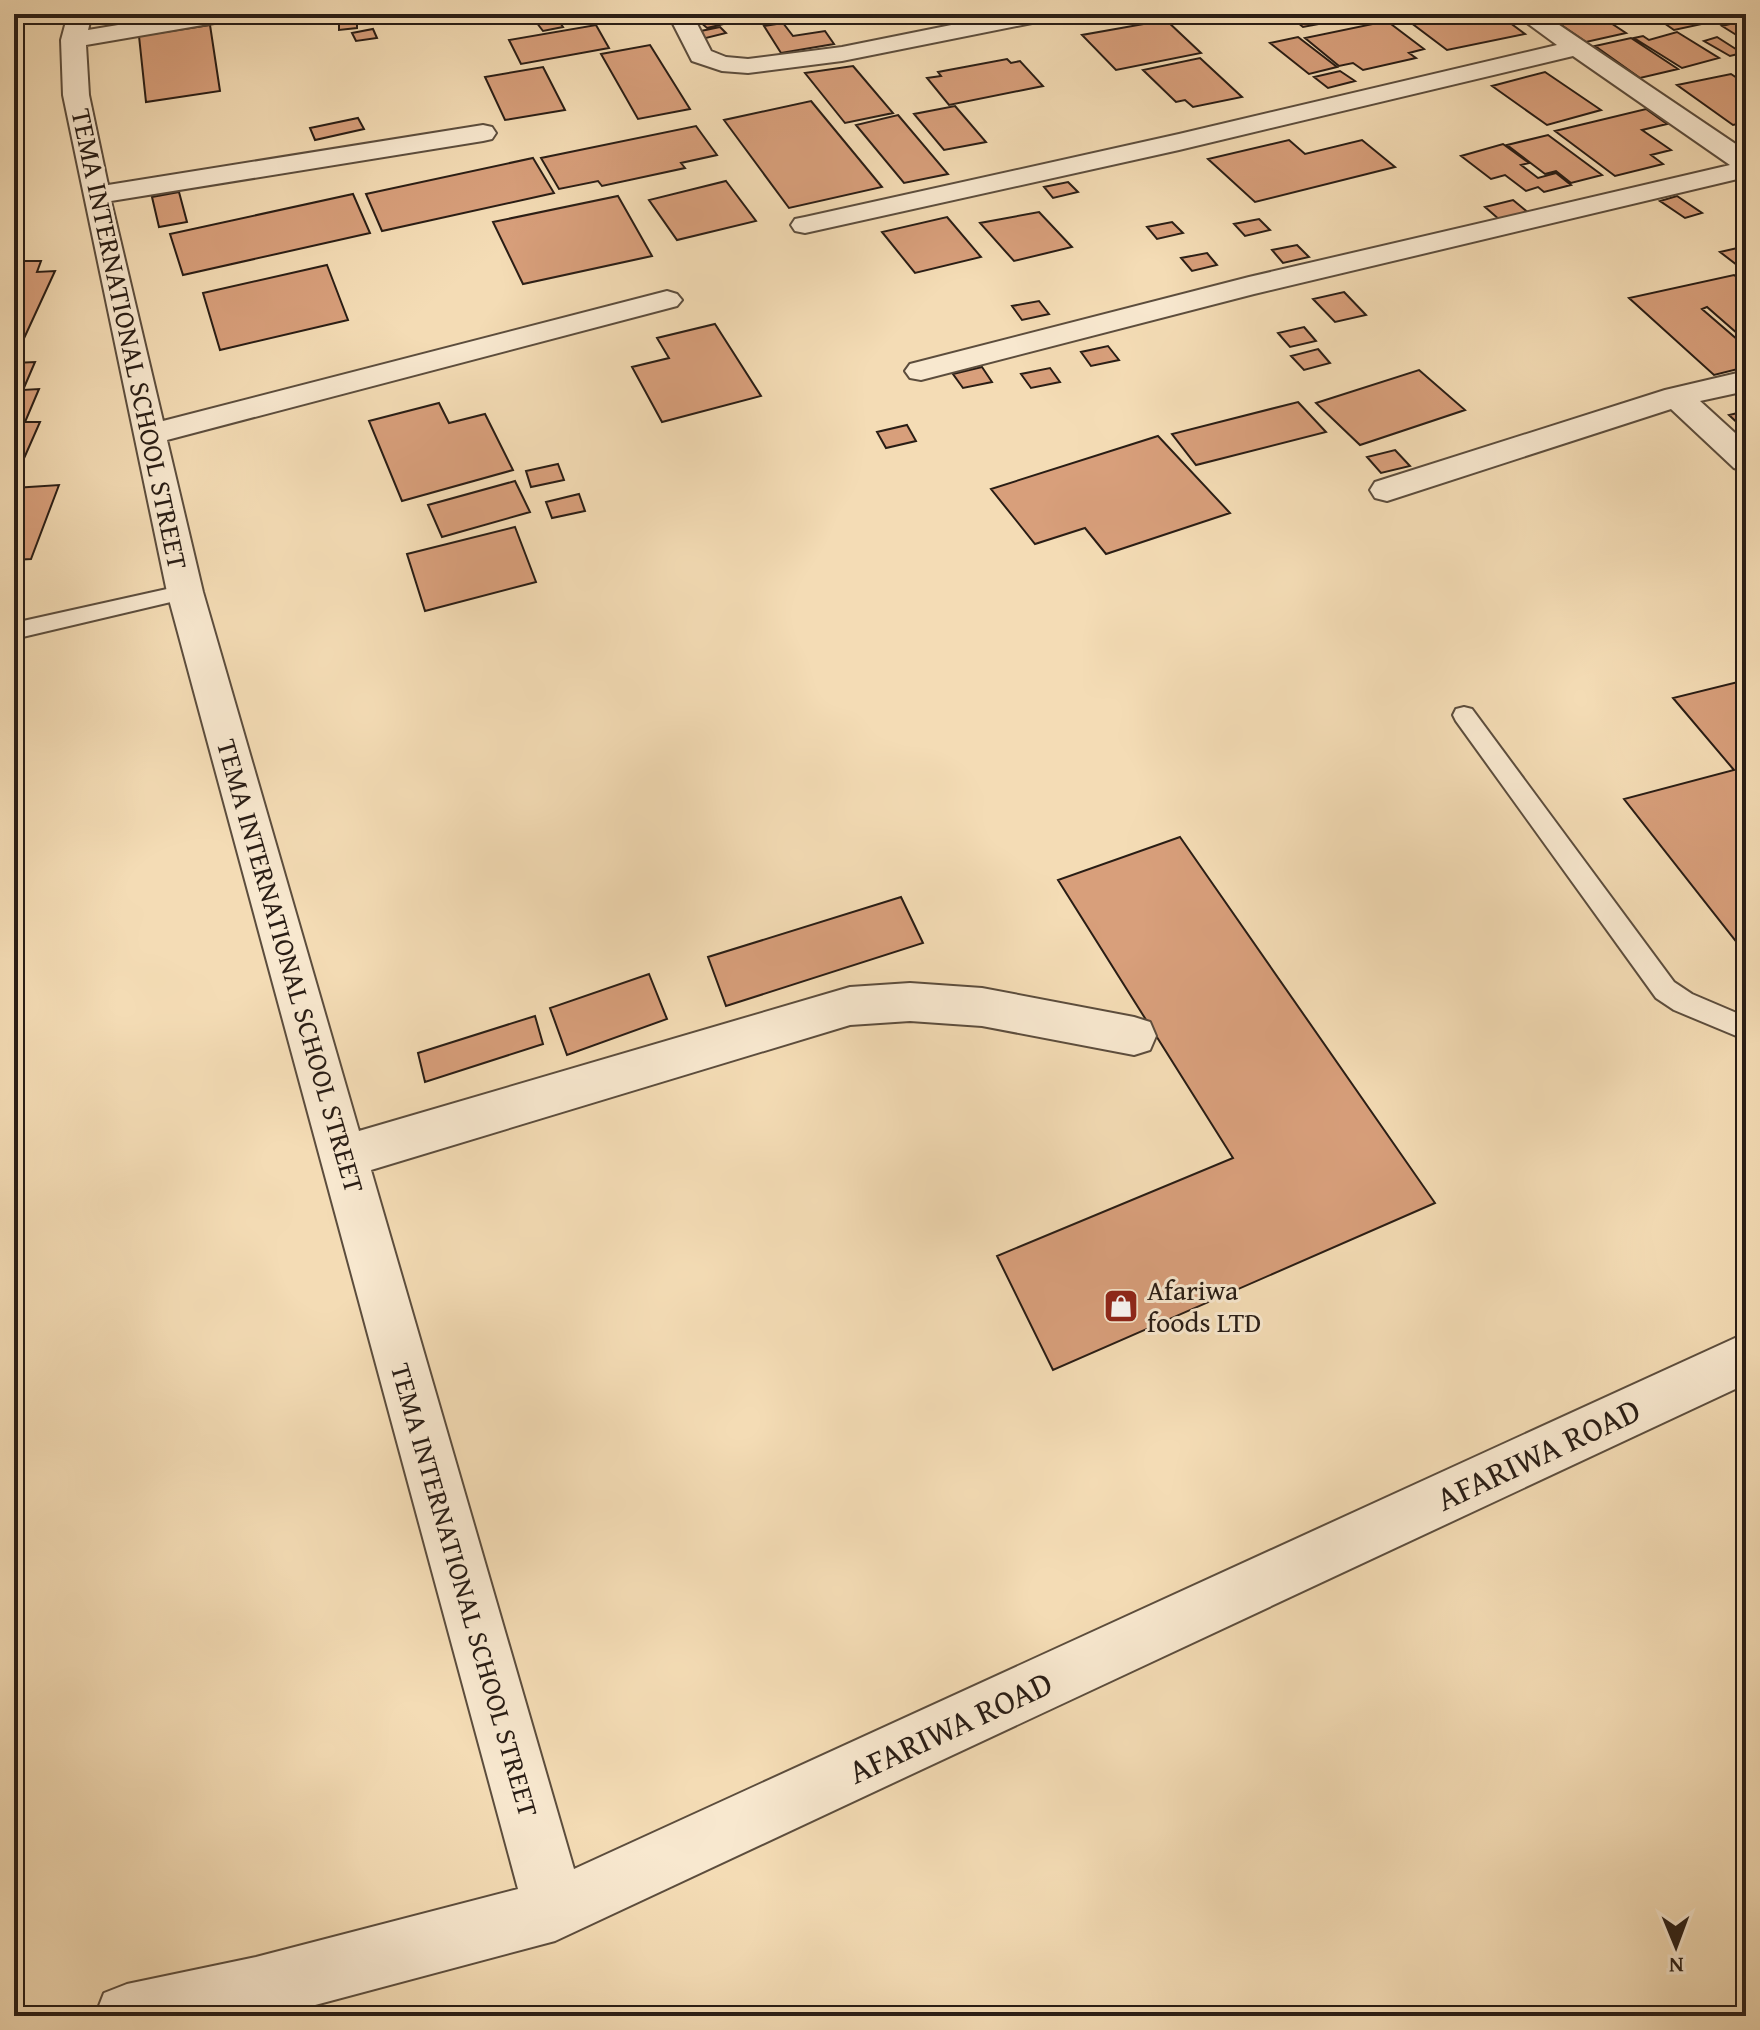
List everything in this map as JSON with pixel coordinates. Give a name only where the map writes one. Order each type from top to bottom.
[{"type":"street","points":[[77,27],[226,14]]},
{"type":"street","points":[[680,14],[701,56],[722,64],[748,66],[842,54],[1042,14]]},
{"type":"street","points":[[1527,14],[1746,166]]},
{"type":"street","name":"TEMA INTERNATIONAL SCHOOL STREET","points":[[77,27],[76,95],[185,592],[555,1910]]},
{"type":"street","points":[[805,225],[1179,142],[1576,48]]},
{"type":"street","points":[[96,195],[483,133]]},
{"type":"street","points":[[921,371],[1249,286],[1746,166]]},
{"type":"street","points":[[150,434],[667,300]]},
{"type":"street","points":[[1387,490],[1676,397],[1746,381]]},
{"type":"street","points":[[1676,397],[1746,461]]},
{"type":"street","points":[[344,1157],[850,1006],[910,1002],[982,1007],[1134,1036]]},
{"type":"street","name":"AFARIWA ROAD","points":[[127,2016],[256,1989],[555,1910],[1746,1358]]},
{"type":"lane","points":[[14,631],[185,592]]},
{"type":"lane","points":[[1464,715],[1665,990],[1683,1002],[1746,1029]]},
{"type":"building","points":[[530,14],[554,14],[563,27],[543,31]]},
{"type":"building","points":[[561,14],[622,14],[566,23]]},
{"type":"building","points":[[1287,14],[1372,14],[1303,27]]},
{"type":"building","points":[[1498,14],[1525,34],[1447,50],[1402,16]]},
{"type":"building","points":[[1568,14],[1597,14],[1626,33],[1586,42],[1551,18]]},
{"type":"building","points":[[1651,14],[1729,14],[1734,17],[1674,30]]},
{"type":"building","points":[[719,15],[728,23],[707,28],[698,20]]},
{"type":"building","points":[[357,20],[357,28],[339,30],[339,22]]},
{"type":"building","points":[[1166,20],[1201,53],[1116,70],[1082,35]]},
{"type":"building","points":[[1746,20],[1746,41],[1722,26]]},
{"type":"building","points":[[1387,21],[1424,49],[1409,53],[1416,58],[1363,70],[1353,63],[1339,66],[1305,38]]},
{"type":"building","points":[[783,23],[793,36],[825,31],[834,44],[781,53],[764,26]]},
{"type":"building","points":[[210,25],[220,91],[146,102],[139,36]]},
{"type":"building","points":[[596,25],[609,48],[521,64],[509,40]]},
{"type":"building","points":[[720,27],[726,33],[702,39],[696,32]]},
{"type":"building","points":[[373,29],[377,38],[356,41],[352,33]]},
{"type":"building","points":[[1677,32],[1719,58],[1682,68],[1634,38],[1643,36],[1649,40]]},
{"type":"building","points":[[1298,37],[1337,67],[1309,74],[1270,43]]},
{"type":"building","points":[[1717,37],[1742,53],[1730,56],[1704,41]]},
{"type":"building","points":[[1631,38],[1678,69],[1640,78],[1595,46]]},
{"type":"building","points":[[650,45],[690,109],[638,119],[601,54]]},
{"type":"building","points":[[1200,58],[1242,97],[1193,107],[1185,100],[1176,102],[1143,70]]},
{"type":"building","points":[[1007,59],[1011,63],[1020,61],[1043,86],[949,105],[927,78],[941,76],[938,72]]},
{"type":"building","points":[[853,66],[893,113],[845,123],[805,73]]},
{"type":"building","points":[[543,67],[565,110],[505,120],[485,77]]},
{"type":"building","points":[[1340,71],[1355,81],[1328,88],[1314,77]]},
{"type":"building","points":[[1545,72],[1601,110],[1547,125],[1492,86]]},
{"type":"building","points":[[1731,74],[1746,84],[1746,122],[1733,125],[1677,85]]},
{"type":"building","points":[[811,101],[882,187],[789,208],[724,120]]},
{"type":"building","points":[[955,106],[986,142],[944,150],[914,114]]},
{"type":"building","points":[[1646,109],[1667,124],[1642,130],[1671,150],[1651,155],[1663,164],[1615,176],[1555,131]]},
{"type":"building","points":[[898,115],[948,174],[904,183],[856,125]]},
{"type":"building","points":[[358,118],[364,129],[315,140],[310,128]]},
{"type":"building","points":[[696,126],[717,155],[681,163],[685,168],[602,186],[598,181],[559,189],[541,158]]},
{"type":"building","points":[[1548,135],[1602,175],[1571,183],[1556,171],[1545,174],[1507,145]]},
{"type":"building","points":[[1289,140],[1305,154],[1362,140],[1395,167],[1255,202],[1208,159]]},
{"type":"building","points":[[1503,144],[1529,163],[1521,165],[1538,178],[1556,173],[1571,185],[1544,192],[1538,187],[1526,191],[1505,175],[1491,179],[1461,156]]},
{"type":"building","points":[[533,158],[554,193],[382,231],[366,194]]},
{"type":"building","points":[[726,181],[756,221],[677,240],[649,200]]},
{"type":"building","points":[[1068,182],[1078,192],[1053,198],[1044,187]]},
{"type":"building","points":[[179,192],[187,222],[159,227],[152,197]]},
{"type":"building","points":[[353,194],[370,233],[183,275],[170,234]]},
{"type":"building","points":[[618,196],[652,256],[523,284],[493,222]]},
{"type":"building","points":[[1677,196],[1702,213],[1685,218],[1660,201]]},
{"type":"building","points":[[1513,200],[1530,214],[1501,221],[1485,207]]},
{"type":"building","points":[[1039,212],[1072,247],[1014,261],[980,223]]},
{"type":"building","points":[[947,217],[981,257],[915,273],[882,232]]},
{"type":"building","points":[[1259,219],[1270,230],[1245,236],[1234,224]]},
{"type":"building","points":[[1172,222],[1183,233],[1157,239],[1147,227]]},
{"type":"building","points":[[1297,245],[1309,257],[1283,263],[1272,250]]},
{"type":"building","points":[[1746,246],[1746,272],[1720,252]]},
{"type":"building","points":[[1207,253],[1217,265],[1192,271],[1181,258]]},
{"type":"building","points":[[14,261],[41,261],[37,272],[55,271],[14,360]]},
{"type":"building","points":[[327,265],[348,320],[220,350],[203,293]]},
{"type":"building","points":[[1734,275],[1746,284],[1746,341],[1707,307],[1702,309],[1746,347],[1746,367],[1714,375],[1629,298]]},
{"type":"building","points":[[1344,292],[1366,315],[1335,322],[1313,299]]},
{"type":"building","points":[[1039,301],[1049,314],[1022,320],[1012,306]]},
{"type":"building","points":[[715,324],[761,396],[662,422],[632,367],[669,358],[657,338]]},
{"type":"building","points":[[1304,327],[1316,341],[1290,347],[1278,333]]},
{"type":"building","points":[[1108,346],[1119,360],[1091,366],[1081,352]]},
{"type":"building","points":[[1318,349],[1330,363],[1304,370],[1291,356]]},
{"type":"building","points":[[35,362],[23,390],[39,389],[25,422],[40,422],[14,481],[14,363]]},
{"type":"building","points":[[982,367],[992,382],[963,388],[953,374]]},
{"type":"building","points":[[1050,368],[1060,382],[1031,388],[1021,374]]},
{"type":"building","points":[[1419,370],[1465,410],[1360,445],[1316,403]]},
{"type":"building","points":[[1298,402],[1326,432],[1196,465],[1172,434]]},
{"type":"building","points":[[439,403],[449,423],[485,414],[513,470],[402,501],[369,421]]},
{"type":"building","points":[[1746,411],[1746,431],[1729,415]]},
{"type":"building","points":[[907,425],[916,441],[886,448],[877,432]]},
{"type":"building","points":[[1158,436],[1230,513],[1106,554],[1085,528],[1035,544],[991,489]]},
{"type":"building","points":[[1395,450],[1410,466],[1381,473],[1367,457]]},
{"type":"building","points":[[558,464],[564,480],[531,487],[526,471]]},
{"type":"building","points":[[515,481],[530,512],[442,537],[428,505]]},
{"type":"building","points":[[59,485],[31,559],[14,560],[14,488]]},
{"type":"building","points":[[579,494],[585,511],[552,518],[546,502]]},
{"type":"building","points":[[515,527],[536,582],[425,611],[407,554]]},
{"type":"building","points":[[1746,680],[1746,954],[1624,799],[1734,770],[1673,698]]},
{"type":"building","points":[[1180,837],[1435,1203],[1053,1370],[997,1256],[1233,1158],[1058,880]]},
{"type":"building","points":[[901,897],[923,943],[726,1006],[708,957]]},
{"type":"building","points":[[649,974],[667,1019],[567,1055],[550,1008]]},
{"type":"building","points":[[535,1016],[543,1044],[425,1082],[418,1053]]},
{"type":"place","name":"Afariwa foods LTD","points":[[1121,1306]]}]
